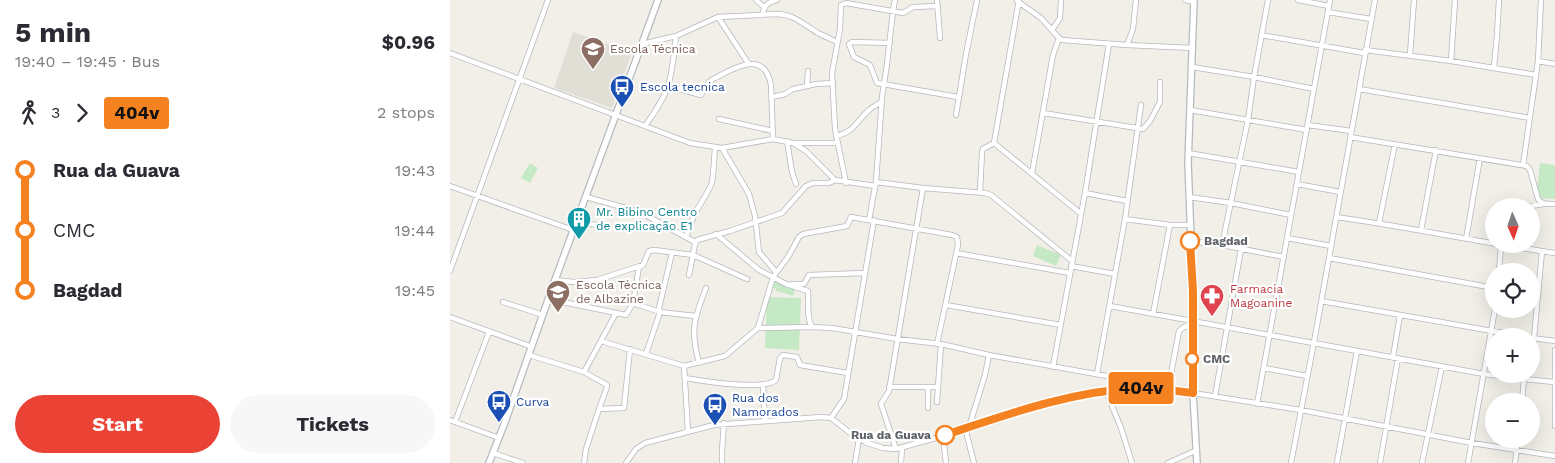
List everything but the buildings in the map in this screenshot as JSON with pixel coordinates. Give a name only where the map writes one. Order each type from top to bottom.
[{"type":"main road","points":[[489,463],[658,0]]},
{"type":"main road","points":[[1194,1],[1188,153],[1193,393],[1197,463]]},
{"type":"street","points":[[450,271],[548,0]]},
{"type":"street","points":[[756,0],[764,7]]},
{"type":"street","points":[[763,15],[764,7],[777,0]]},
{"type":"street","points":[[865,6],[867,0]]},
{"type":"street","points":[[831,418],[844,398],[865,273],[876,184],[881,102],[895,0]]},
{"type":"street","points":[[937,0],[940,38]]},
{"type":"street","points":[[956,115],[977,0]]},
{"type":"street","points":[[994,143],[1018,0],[1041,18],[1062,40],[1128,46],[1193,48]]},
{"type":"street","points":[[1052,30],[1060,18],[1061,0]]},
{"type":"street","points":[[1128,46],[1133,29],[1136,0]]},
{"type":"street","points":[[1185,0],[1194,1]]},
{"type":"street","points":[[1222,245],[1248,120],[1268,0]]},
{"type":"street","points":[[1257,404],[1330,3],[1298,0]]},
{"type":"street","points":[[1291,463],[1375,0]]},
{"type":"street","points":[[1410,55],[1414,0]]},
{"type":"street","points":[[1451,61],[1455,0]]},
{"type":"street","points":[[1494,67],[1499,0]]},
{"type":"street","points":[[1523,165],[1538,61],[1541,0]]},
{"type":"street","points":[[837,1],[841,5],[840,29],[832,73],[836,136],[846,183]]},
{"type":"street","points":[[841,5],[846,3],[903,13],[913,8],[938,6]]},
{"type":"street","points":[[1328,12],[1371,20]]},
{"type":"street","points":[[642,44],[676,36],[718,17],[763,15],[790,16],[837,42]]},
{"type":"street","points":[[718,17],[748,63]]},
{"type":"street","points":[[1262,35],[1322,46],[1365,52],[1410,55],[1536,75]]},
{"type":"street","points":[[645,126],[663,98],[668,86],[676,36]]},
{"type":"street","points":[[1032,173],[1053,55],[1059,38]]},
{"type":"street","points":[[890,43],[852,42],[849,44],[854,56],[870,65],[877,83],[958,97]]},
{"type":"street","points":[[1054,367],[1085,194],[1109,44]]},
{"type":"street","points":[[450,53],[690,142],[722,148],[773,139],[787,141],[806,151],[835,180],[846,183],[980,192],[990,195],[1072,261]]},
{"type":"street","points":[[1538,61],[1555,64]]},
{"type":"street","points":[[668,86],[701,94],[713,79],[748,63],[763,68],[770,77],[773,139]]},
{"type":"street","points":[[1192,67],[1314,89]]},
{"type":"street","points":[[807,86],[808,71]]},
{"type":"street","points":[[1043,113],[1137,129],[1145,128],[1158,106],[1160,82]]},
{"type":"street","points":[[772,97],[785,94],[794,88],[833,83]]},
{"type":"street","points":[[1360,89],[1530,118]]},
{"type":"street","points":[[836,136],[851,130],[868,110],[881,102]]},
{"type":"street","points":[[1097,374],[1125,219],[1141,105]]},
{"type":"street","points":[[1190,110],[1351,134],[1395,144],[1527,166],[1530,170],[1538,199],[1544,204]]},
{"type":"street","points":[[719,118],[773,131]]},
{"type":"street","points":[[787,141],[796,184]]},
{"type":"street","points":[[793,143],[838,143]]},
{"type":"street","points":[[994,143],[1080,214]]},
{"type":"street","points":[[980,192],[982,152],[983,149],[994,143]]},
{"type":"street","points":[[1379,223],[1395,144]]},
{"type":"street","points":[[686,237],[695,213],[712,183],[715,148]]},
{"type":"street","points":[[722,148],[749,194],[756,222],[759,252],[776,272]]},
{"type":"street","points":[[1421,230],[1436,150]]},
{"type":"street","points":[[1188,153],[1300,172]]},
{"type":"street","points":[[1466,240],[1480,158]]},
{"type":"street","points":[[689,275],[695,242],[700,238],[782,213],[809,184],[829,183],[835,180]]},
{"type":"street","points":[[1297,184],[1340,192]]},
{"type":"street","points":[[450,186],[573,230]]},
{"type":"street","points":[[896,449],[881,404],[882,400],[888,395],[924,188]]},
{"type":"street","points":[[1085,194],[1127,201]]},
{"type":"street","points":[[586,197],[640,212],[695,242]]},
{"type":"street","points":[[1189,197],[1291,214]]},
{"type":"street","points":[[1540,205],[1555,204]]},
{"type":"street","points":[[601,341],[684,366],[725,356],[758,328],[773,278],[801,235],[848,226],[850,217],[918,228],[952,235],[957,237],[958,241],[939,344],[937,402]]},
{"type":"street","points":[[1336,217],[1421,230],[1485,243]]},
{"type":"street","points":[[1125,219],[1170,225],[1190,225]]},
{"type":"street","points":[[577,221],[606,227]]},
{"type":"street","points":[[1153,314],[1170,225]]},
{"type":"street","points":[[716,234],[753,266],[786,284],[808,291],[808,321],[812,327]]},
{"type":"street","points":[[1287,238],[1331,246]]},
{"type":"street","points":[[1190,241],[1284,257]]},
{"type":"street","points":[[1215,396],[1241,249]]},
{"type":"street","points":[[555,280],[574,282],[597,280],[639,267],[643,265],[651,250],[693,255],[747,279]]},
{"type":"street","points":[[1533,328],[1542,251],[1555,253]]},
{"type":"street","points":[[646,354],[660,312],[659,308],[672,253]]},
{"type":"street","points":[[956,253],[1070,273]]},
{"type":"street","points":[[1329,258],[1485,286]]},
{"type":"street","points":[[1071,266],[1115,274]]},
{"type":"street","points":[[548,298],[627,315],[633,303],[639,267]]},
{"type":"street","points":[[786,284],[804,284],[810,275],[865,273]]},
{"type":"street","points":[[699,363],[694,341],[695,316],[706,288]]},
{"type":"street","points":[[1321,301],[1485,331]]},
{"type":"street","points":[[503,302],[543,315]]},
{"type":"street","points":[[633,303],[660,312],[695,316]]},
{"type":"street","points":[[946,305],[1061,325]]},
{"type":"street","points":[[1110,306],[1193,323],[1269,334],[1484,374]]},
{"type":"street","points":[[584,372],[616,313]]},
{"type":"street","points":[[1393,357],[1400,315]]},
{"type":"street","points":[[450,317],[532,348]]},
{"type":"street","points":[[1168,390],[1179,331],[1193,323]]},
{"type":"street","points":[[758,328],[832,328],[939,344],[1126,380],[1141,388]]},
{"type":"street","points":[[489,332],[453,421],[499,438]]},
{"type":"street","points":[[1540,339],[1555,341]]},
{"type":"street","points":[[599,409],[624,408],[630,349]]},
{"type":"street","points":[[1555,350],[1555,426]]},
{"type":"street","points":[[1337,463],[1357,351]]},
{"type":"street","points":[[529,355],[584,372],[607,384],[586,449],[584,463]]},
{"type":"street","points":[[685,378],[712,382],[763,385],[774,383],[780,358],[783,355],[797,357],[800,365],[848,374]]},
{"type":"street","points":[[974,463],[967,428],[985,375],[989,355]]},
{"type":"street","points":[[1380,463],[1398,358]]},
{"type":"street","points":[[684,366],[688,431]]},
{"type":"street","points":[[1422,463],[1442,366]]},
{"type":"street","points":[[1264,368],[1307,376]]},
{"type":"street","points":[[1468,463],[1485,368]]},
{"type":"street","points":[[1540,381],[1554,382]]},
{"type":"street","points":[[763,385],[765,421]]},
{"type":"street","points":[[889,387],[938,387]]},
{"type":"street","points":[[928,388],[928,408]]},
{"type":"street","points":[[626,463],[636,449],[645,443],[724,423],[831,418],[859,439],[875,446],[896,449],[944,436],[1032,406],[1106,391],[1141,388],[1215,396],[1301,410],[1472,443],[1555,456]]},
{"type":"street","points":[[1106,391],[1121,428],[1132,463]]},
{"type":"street","points":[[722,463],[724,423]]},
{"type":"street","points":[[944,436],[946,463]]},
{"type":"street","points":[[855,463],[859,439]]},
{"type":"street","points":[[901,463],[902,448]]},
{"type":"street","points":[[1168,463],[1196,450]]},
{"type":"street","points":[[1515,463],[1517,450]]},
{"type":"street","points":[[493,453],[523,463]]},
{"type":"shaded area","name":"Escola Técnica","points":[[573,32],[632,52],[612,108],[554,88]]},
{"type":"green space","points":[[530,163],[538,168],[530,183],[521,178]]},
{"type":"green space","points":[[1540,163],[1555,165],[1555,199],[1536,198]]},
{"type":"green space","points":[[1037,245],[1061,255],[1056,266],[1033,256]]},
{"type":"green space","points":[[774,280],[796,286],[793,296],[776,291],[777,285],[775,289],[772,288]]},
{"type":"green space","points":[[767,297],[801,298],[799,350],[765,348]]},
{"type":"bus line","name":"404v","points":[[945,435],[1032,406],[1106,391],[1141,388],[1193,393],[1193,291],[1190,241]]},
{"type":"place","name":"Escola Técnica","points":[[593,70]]},
{"type":"place","name":"Escola tecnica","points":[[622,108]]},
{"type":"place","name":"Mr. Bibino Centro de explicação E1","points":[[579,240]]},
{"type":"place","name":"Bagdad","points":[[1190,241]]},
{"type":"place","name":"Escola Técnica de Albazine","points":[[558,313]]},
{"type":"place","name":"Farmacia Magoanine","points":[[1212,317]]},
{"type":"place","name":"CMC","points":[[1192,359]]},
{"type":"place","name":"Curva","points":[[499,423]]},
{"type":"place","name":"Rua dos Namorados","points":[[715,426]]},
{"type":"place","name":"Rua da Guava","points":[[945,435]]}]
